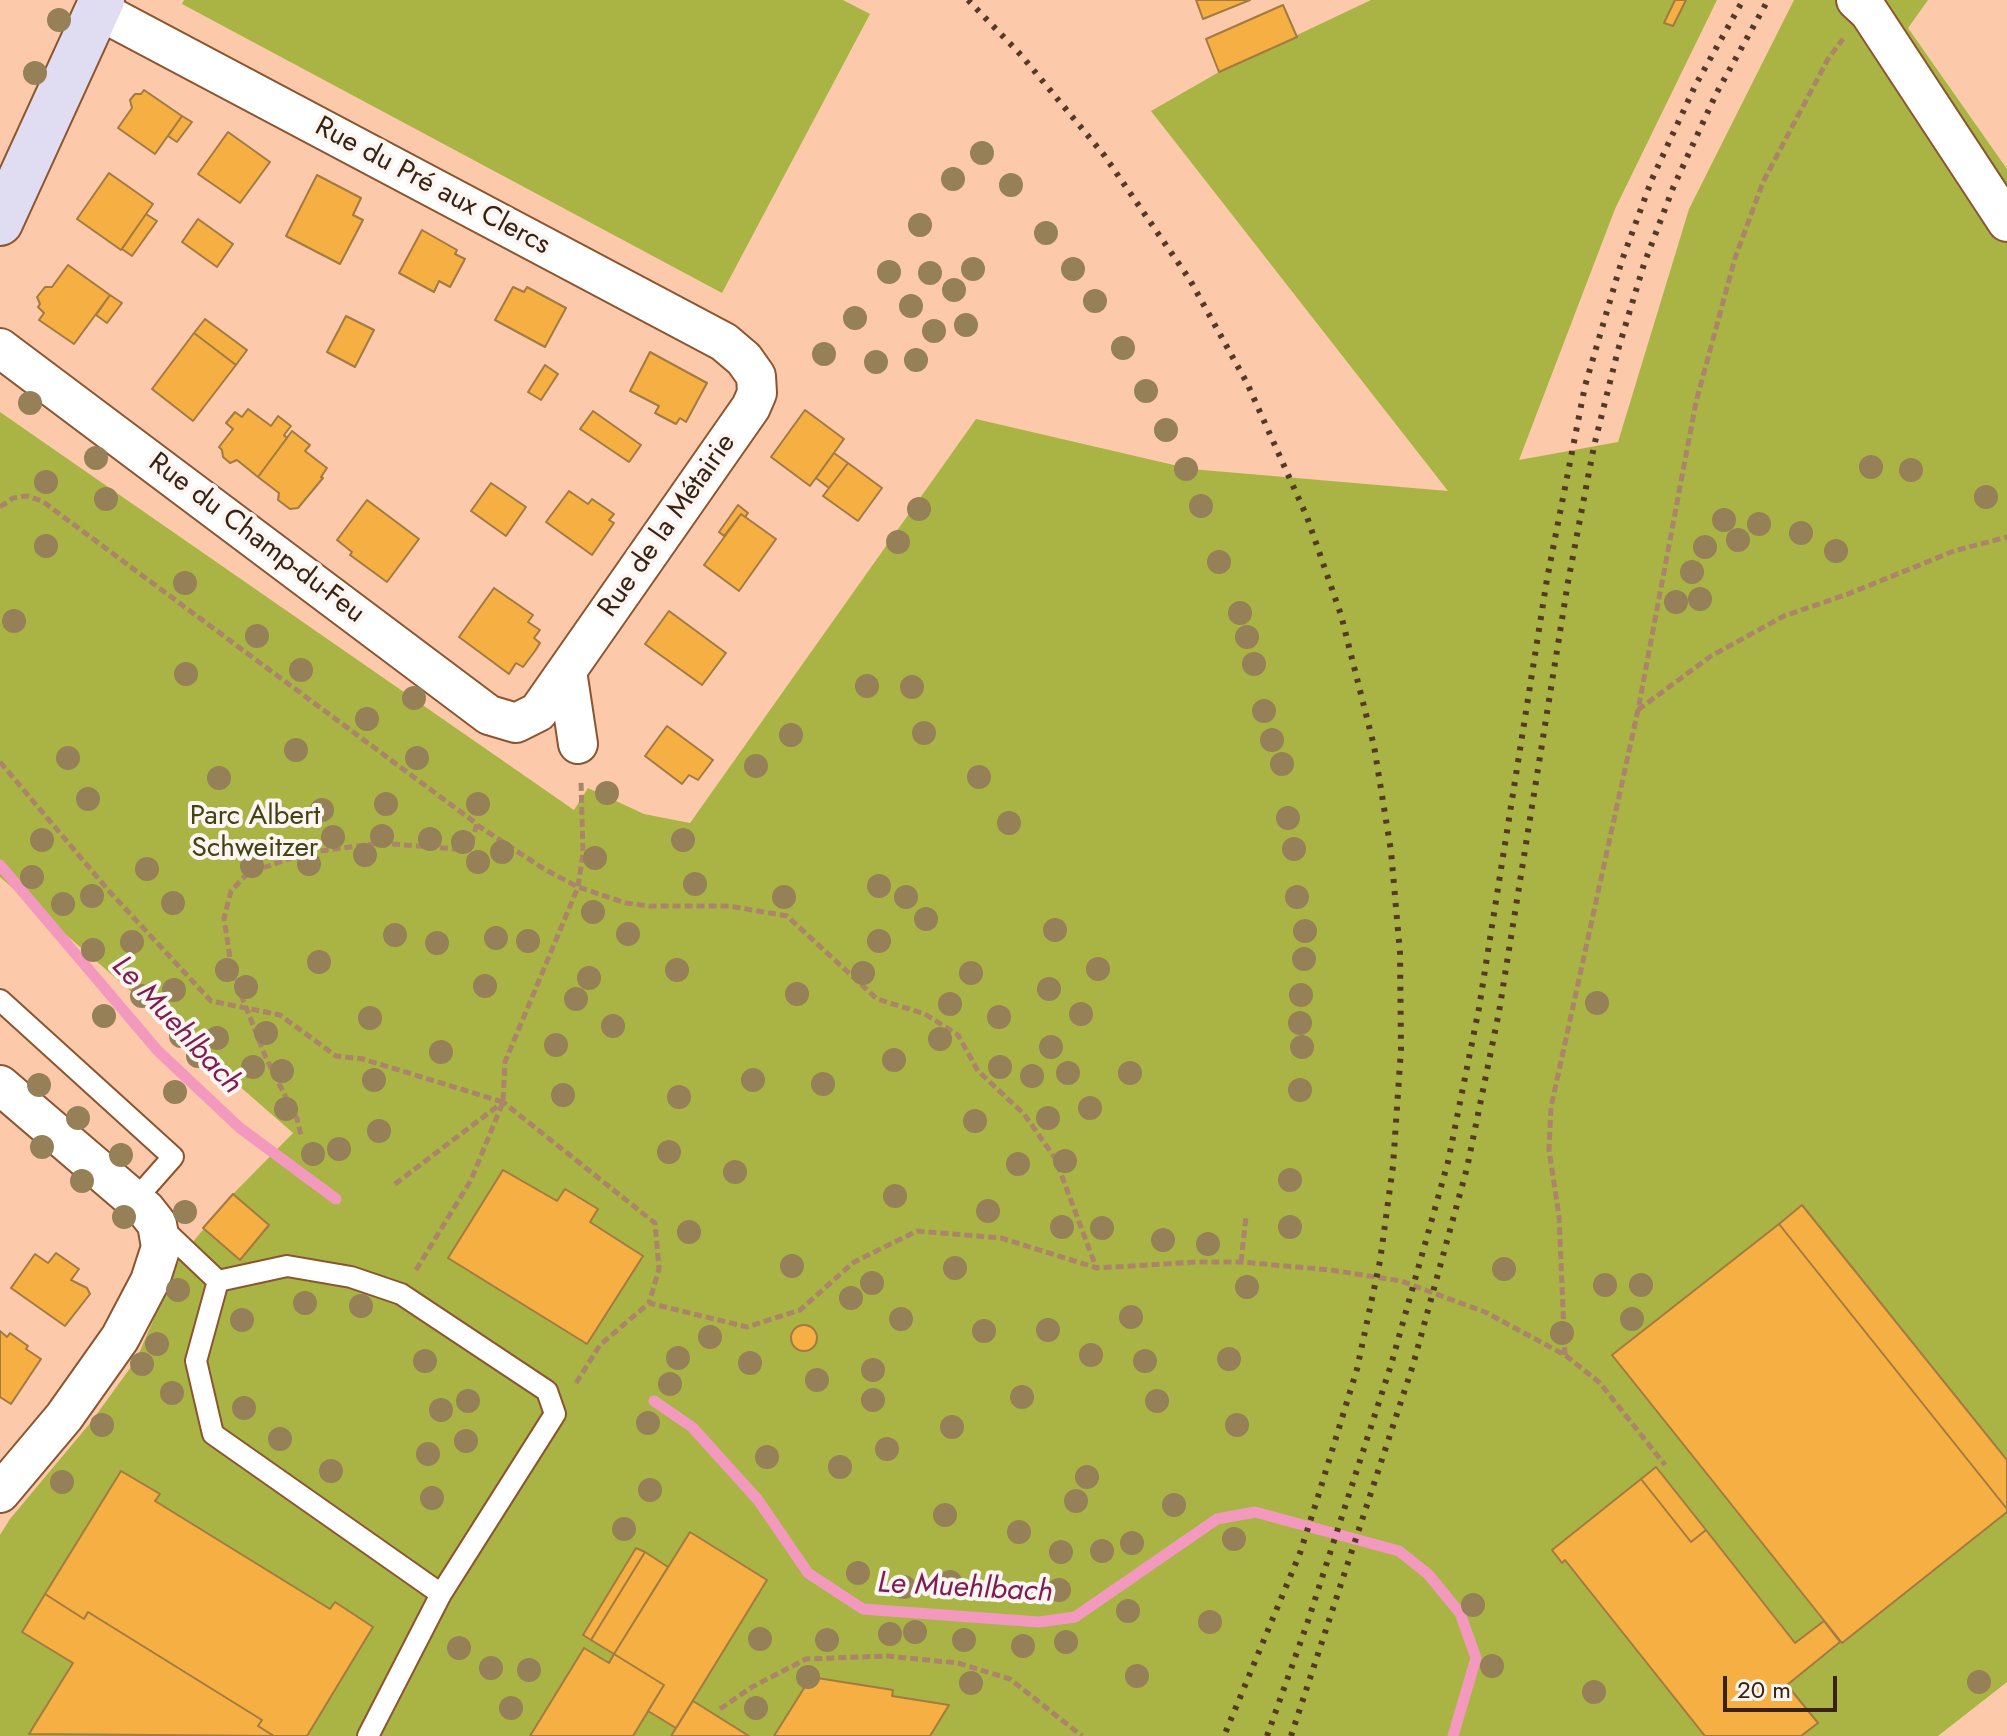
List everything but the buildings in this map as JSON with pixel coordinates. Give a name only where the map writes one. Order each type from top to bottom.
[{"type":"street","points":[[1868,4],[2007,222]]},
{"type":"street","points":[[0,223],[100,5]]},
{"type":"street","name":"Rue du Pré aux Clercs","points":[[100,5],[724,342],[744,359],[756,376]]},
{"type":"street","name":"Rue du Champ-du-Feu","points":[[0,348],[489,715],[516,723]]},
{"type":"street","name":"Rue de la Métairie","points":[[516,723],[538,712],[751,407],[757,393],[756,376]]},
{"type":"street","points":[[567,671],[578,744]]},
{"type":"street","points":[[0,1085],[146,1212],[161,1247],[150,1281],[120,1338],[64,1417],[0,1493]]},
{"type":"lane","points":[[0,1000],[173,1157],[146,1212],[218,1281]]},
{"type":"lane","points":[[218,1281],[287,1266],[351,1277],[401,1294],[547,1391],[555,1414],[441,1594],[368,1736]]},
{"type":"lane","points":[[218,1281],[196,1361],[213,1434],[441,1594]]},
{"type":"path","points":[[1565,1355],[1559,1216],[1549,1150],[1551,1107],[1638,710],[1696,402],[1735,258],[1763,182],[1828,59],[1868,4]]},
{"type":"path","points":[[0,507],[13,498],[27,496],[52,507],[477,824],[544,869],[578,887],[626,903],[729,906],[787,916],[877,999],[925,1014],[958,1035],[978,1071],[1024,1114],[1055,1158],[1097,1268]]},
{"type":"path","points":[[1638,710],[1711,656],[1784,616],[1954,551],[2007,537]]},
{"type":"path","points":[[414,1274],[471,1180],[503,1102],[505,1062],[578,887],[583,853],[578,744]]},
{"type":"path","points":[[0,762],[109,891],[211,1001],[280,1015],[336,1056],[363,1059],[503,1102],[655,1223],[659,1269],[649,1303],[600,1345],[578,1380]]},
{"type":"path","points":[[301,1135],[297,1119],[266,1058],[232,972],[224,918],[231,891],[248,873],[306,853],[379,843],[469,850],[477,824]]},
{"type":"path","points":[[395,1184],[503,1102]]},
{"type":"path","points":[[1241,1262],[1246,1217]]},
{"type":"path","points":[[649,1303],[747,1327],[800,1310],[854,1262],[917,1231],[1001,1238],[1097,1268],[1241,1262],[1331,1270],[1401,1281],[1485,1312],[1565,1355],[1600,1383],[1665,1465]]},
{"type":"path","points":[[720,1709],[752,1687],[806,1659],[887,1656],[958,1663],[1010,1679],[1082,1736]]},
{"type":"green space","points":[[184,0],[843,0],[870,14],[722,293],[182,4]]},
{"type":"green space","name":"Parc Albert Schweitzer","points":[[1371,0],[1717,0],[1615,209],[1519,460],[1618,442],[1689,209],[1794,0],[1928,0],[1908,28],[2007,169],[2007,1682],[1938,1736],[0,1736],[0,1535],[91,1422],[136,1360],[181,1256],[233,1194],[293,1133],[0,877],[0,412],[574,810],[588,788],[644,814],[690,823],[976,419],[1191,469],[1448,491],[1151,111],[1219,72]]},
{"type":"waterway","name":"Le Muehlbach","points":[[0,865],[158,1051],[240,1128],[336,1199]]},
{"type":"waterway","name":"Le Muehlbach","points":[[654,1401],[692,1427],[758,1500],[808,1573],[863,1609],[1039,1622],[1075,1617],[1217,1519],[1255,1512],[1399,1551],[1428,1574],[1460,1613],[1476,1658],[1453,1736]]},
{"type":"railway","points":[[968,0],[1021,55],[1104,155],[1190,280],[1247,383],[1307,517],[1341,615],[1374,746],[1391,851],[1400,953],[1401,1049],[1393,1166],[1380,1261],[1357,1369],[1300,1553],[1224,1736]]},
{"type":"railway","points":[[1267,1736],[1307,1624],[1391,1365],[1448,1162],[1479,1008],[1547,579],[1585,386],[1622,260],[1652,179],[1695,86],[1743,0]]},
{"type":"railway","points":[[1291,1736],[1413,1365],[1467,1168],[1499,1012],[1568,582],[1594,446],[1618,350],[1644,264],[1673,188],[1716,94],[1768,0]]}]
